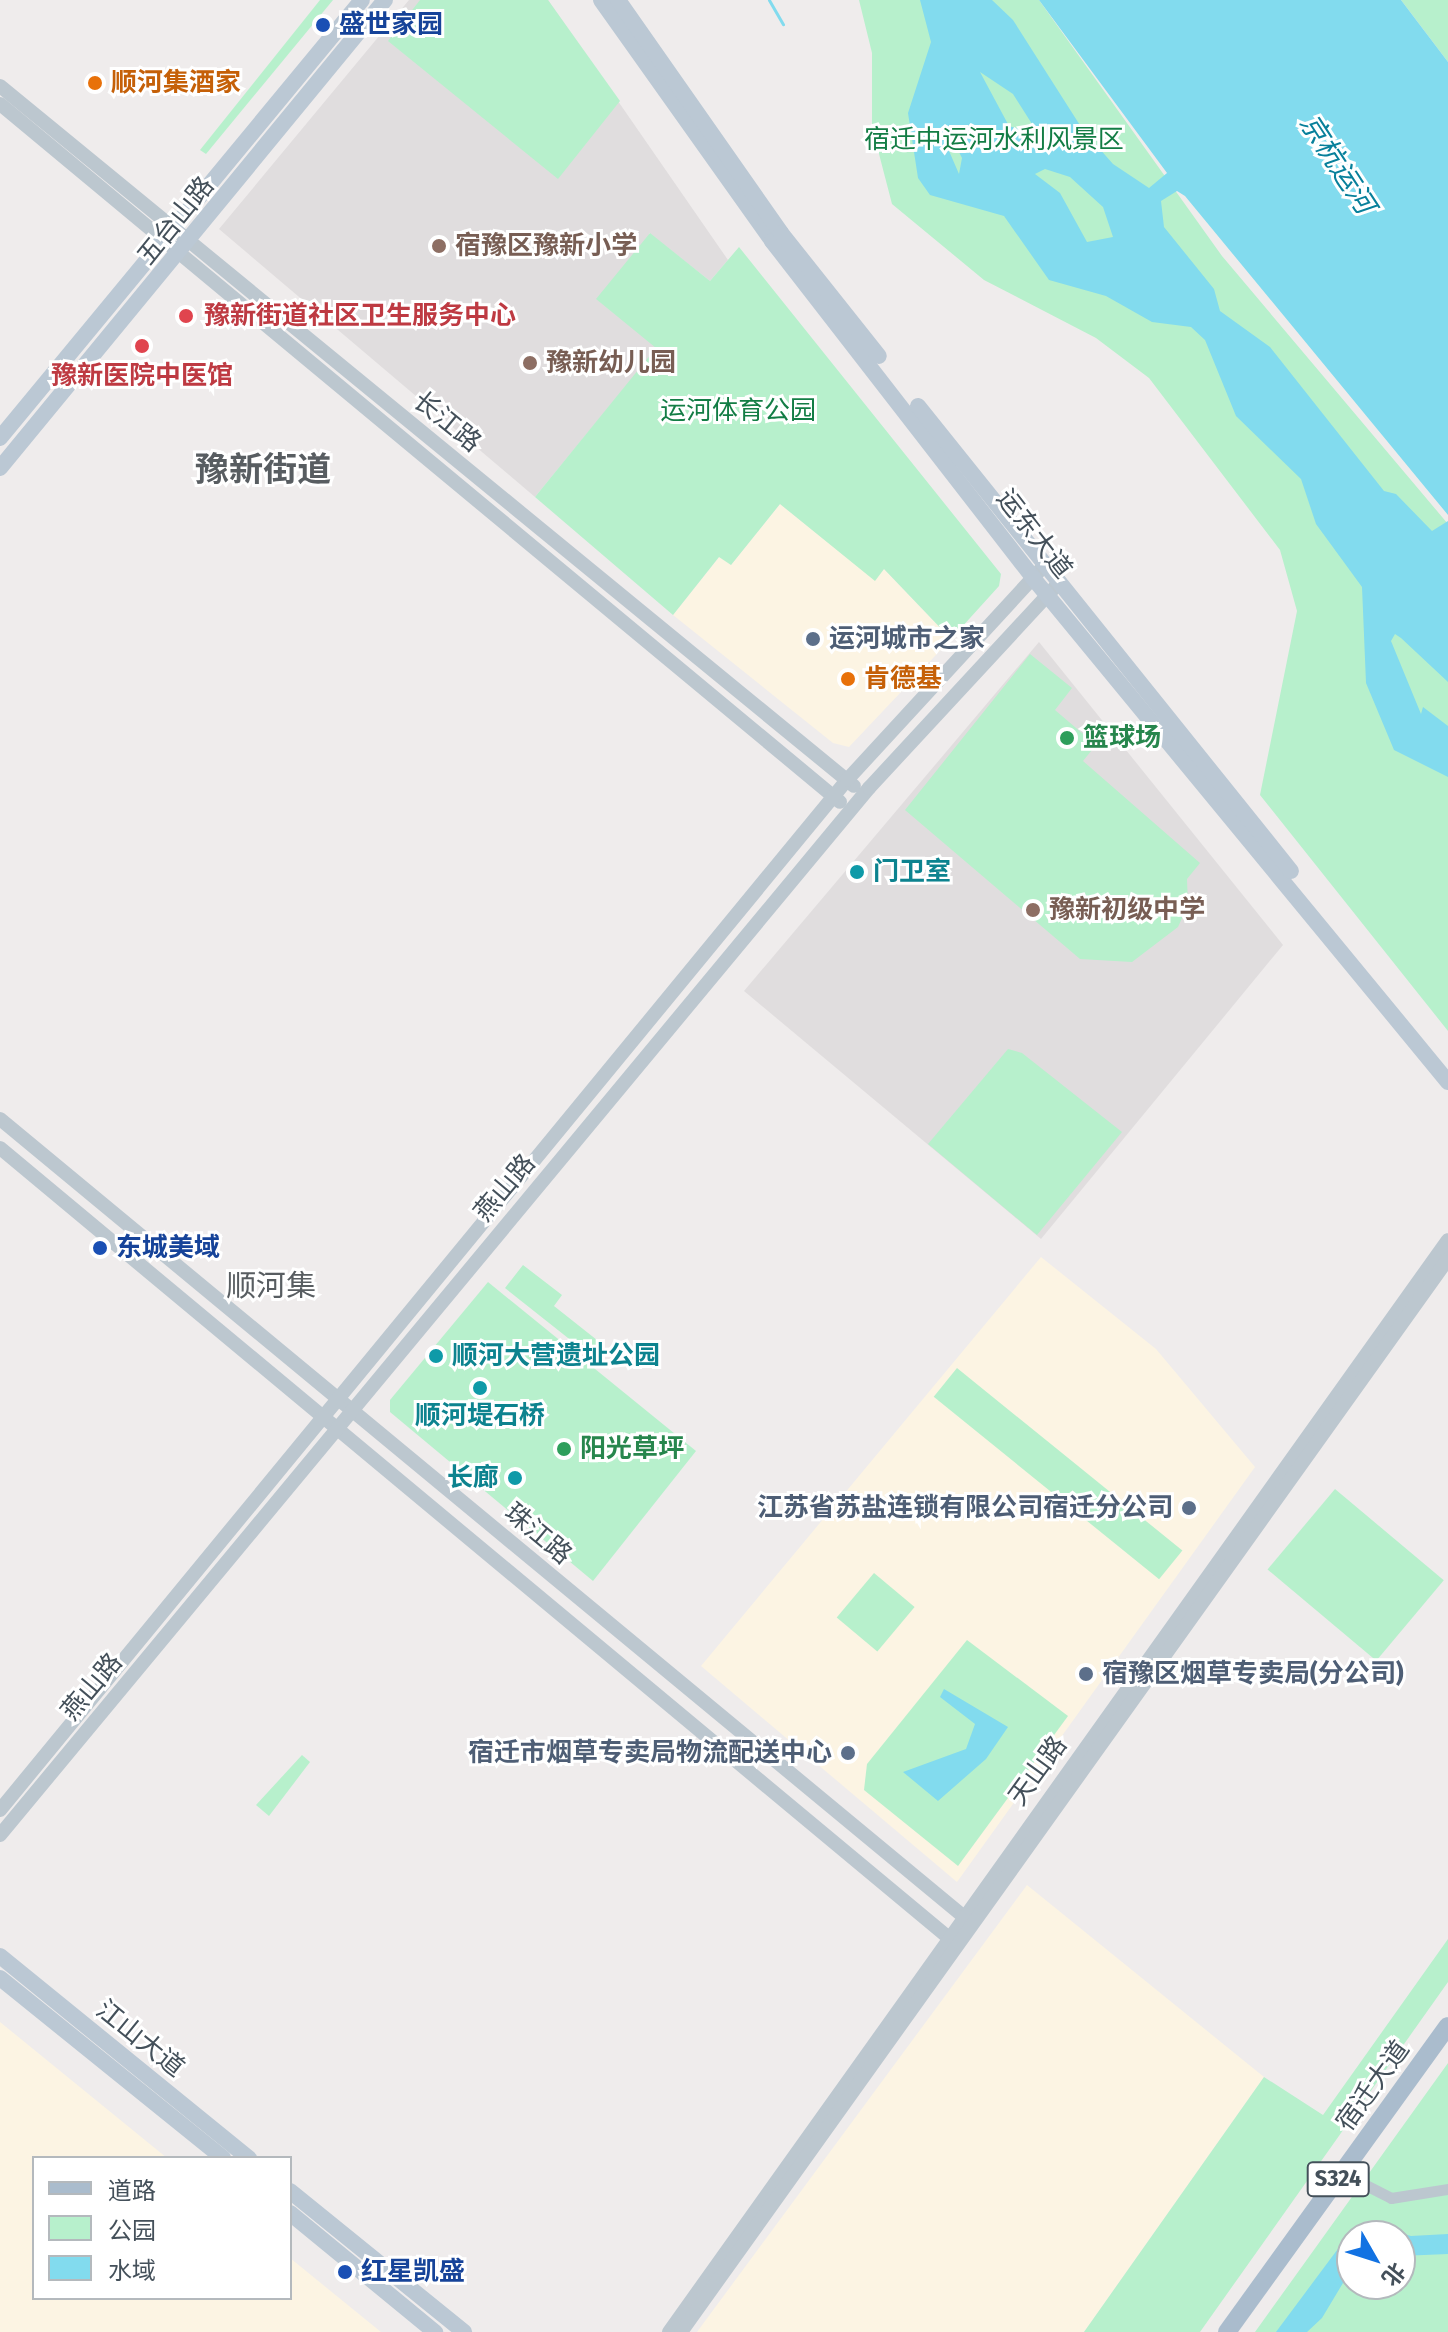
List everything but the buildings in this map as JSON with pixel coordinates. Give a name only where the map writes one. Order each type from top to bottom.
[{"type":"main road","name":"五台山路","points":[[0,438],[362,0]]},
{"type":"main road","name":"五台山路","points":[[0,468],[185,249],[385,0]]},
{"type":"main road","name":"运东大道","points":[[601,0],[772,241],[1033,578],[1054,587],[1448,1065]]},
{"type":"main road","name":"运东大道","points":[[618,0],[781,233],[1046,564],[1054,587],[1448,1082]]},
{"type":"main road","name":"江山大道","points":[[0,1956],[247,2156]]},
{"type":"main road","name":"江山大道","points":[[0,1978],[221,2156]]},
{"type":"main road","name":"宿迁大道","points":[[1240,2332],[1448,2026]]},
{"type":"main road","name":"宿迁大道","points":[[1227,2332],[1448,2043]]},
{"type":"main road","points":[[292,2193],[464,2332]]},
{"type":"main road","points":[[292,2215],[435,2332]]},
{"type":"street","name":"长江路","points":[[0,86],[185,249],[850,811]]},
{"type":"street","name":"长江路","points":[[0,104],[169,235]]},
{"type":"street","name":"长江路","points":[[185,249],[863,794]]},
{"type":"street","name":"燕山路","points":[[0,1810],[847,780],[1046,564]]},
{"type":"street","name":"燕山路","points":[[0,1835],[863,794],[1054,587]]},
{"type":"street","name":"珠江路","points":[[0,1119],[968,1920]]},
{"type":"street","name":"珠江路","points":[[0,1148],[953,1941]]},
{"type":"street","name":"天山路","points":[[669,2332],[968,1920],[1448,1240]]},
{"type":"street","name":"天山路","points":[[968,1920],[1448,1259]]},
{"type":"street","name":"天山路","points":[[681,2332],[953,1941]]},
{"type":"street","points":[[1346,2176],[1391,2198],[1448,2189]]},
{"type":"shaded area","name":"宿豫区豫新小学","points":[[409,0],[548,0],[728,260],[710,281],[649,233],[657,348],[535,497],[219,229]]},
{"type":"shaded area","name":"运河城市之家","points":[[780,504],[875,580],[884,569],[951,639],[849,747],[833,743],[673,615],[720,556],[731,565]]},
{"type":"shaded area","name":"豫新初级中学","points":[[1039,642],[1283,945],[1041,1239],[744,991]]},
{"type":"shaded area","points":[[1041,1257],[1156,1349],[1255,1467],[957,1882],[701,1666]]},
{"type":"shaded area","points":[[1027,1885],[1264,2077],[1084,2332],[697,2332]]},
{"type":"shaded area","points":[[0,2022],[165,2156],[32,2156],[32,2300],[292,2300],[292,2260],[381,2332],[0,2332]]},
{"type":"green space","points":[[320,0],[333,0],[206,154],[200,150]]},
{"type":"green space","points":[[420,0],[548,0],[620,101],[558,179],[388,41]]},
{"type":"green space","name":"宿迁中运河水利风景区","points":[[859,0],[1039,0],[1222,256],[1448,524],[1448,1031],[1260,795],[1297,611],[1280,550],[1149,378],[1096,338],[984,280],[892,204],[872,127],[872,53]]},
{"type":"green space","points":[[1401,0],[1448,0],[1448,62]]},
{"type":"green space","name":"运河体育公园","points":[[650,233],[710,281],[739,247],[1001,574],[999,586],[951,639],[884,569],[875,581],[780,504],[731,565],[719,557],[673,615],[535,497],[656,348],[596,299]]},
{"type":"green space","points":[[1030,654],[1072,688],[1055,710],[1096,745],[1083,761],[1200,863],[1187,879],[1188,905],[1178,927],[1132,962],[1080,959],[905,810]]},
{"type":"green space","points":[[1008,1049],[1022,1053],[1122,1132],[1037,1235],[928,1144]]},
{"type":"green space","points":[[523,1265],[562,1295],[554,1306],[602,1344],[592,1357],[505,1288]]},
{"type":"green space","points":[[488,1282],[696,1451],[593,1581],[390,1412],[390,1400]]},
{"type":"green space","points":[[957,1368],[1182,1551],[1159,1579],[934,1397]]},
{"type":"green space","points":[[1335,1489],[1444,1580],[1376,1661],[1268,1569]]},
{"type":"green space","points":[[874,1573],[915,1607],[877,1651],[837,1617]]},
{"type":"green space","points":[[967,1640],[1068,1716],[958,1866],[864,1790],[867,1764]]},
{"type":"green space","points":[[302,1755],[310,1762],[269,1816],[256,1805]]},
{"type":"green space","points":[[1448,1939],[1448,1982],[1200,2332],[1084,2332],[1264,2077],[1323,2115]]},
{"type":"green space","points":[[1448,2063],[1448,2332],[1255,2332]]},
{"type":"water","name":"京杭运河","points":[[920,0],[992,0],[1013,20],[1083,130],[1113,164],[1149,188],[1167,173],[1039,0],[1401,0],[1448,62],[1448,515],[1185,196],[1177,191],[1161,201],[1164,227],[1214,289],[1220,311],[1270,347],[1384,491],[1396,494],[1432,531],[1448,521],[1448,682],[1401,638],[1395,634],[1391,641],[1421,714],[1423,707],[1448,726],[1448,777],[1394,750],[1366,683],[1362,587],[1316,524],[1301,479],[1236,416],[1205,340],[1191,327],[1152,322],[1106,296],[1049,280],[1004,216],[930,195],[918,178],[908,113],[931,42]],"holes":[[[980,72],[1013,94],[1039,135],[1009,126]],[[949,132],[962,158],[959,174],[946,144]],[[1045,169],[1070,177],[1103,207],[1113,237],[1087,242],[1060,193],[1035,174]]]},
{"type":"water","points":[[944,1689],[1008,1727],[986,1759],[938,1801],[903,1772],[966,1749],[975,1724],[940,1697]]},
{"type":"water","points":[[1448,2234],[1448,2254],[1416,2255],[1416,2236]]},
{"type":"water","points":[[1336,2251],[1336,2295],[1322,2318],[1307,2332],[1276,2332]]},
{"type":"waterway","points":[[769,0],[783,24]]},
{"type":"place","name":"盛世家园","points":[[323,25]]},
{"type":"place","name":"顺河集酒家","points":[[95,83]]},
{"type":"place","name":"宿豫区豫新小学","points":[[439,246]]},
{"type":"place","name":"豫新街道社区卫生服务中心","points":[[186,316]]},
{"type":"place","name":"豫新医院中医馆","points":[[142,346]]},
{"type":"place","name":"豫新幼儿园","points":[[530,363]]},
{"type":"place","name":"运河城市之家","points":[[813,639]]},
{"type":"place","name":"肯德基","points":[[848,679]]},
{"type":"place","name":"篮球场","points":[[1067,738]]},
{"type":"place","name":"门卫室","points":[[857,872]]},
{"type":"place","name":"豫新初级中学","points":[[1033,910]]},
{"type":"place","name":"东城美域","points":[[100,1248]]},
{"type":"place","name":"顺河大营遗址公园","points":[[436,1356]]},
{"type":"place","name":"顺河堤石桥","points":[[480,1388]]},
{"type":"place","name":"阳光草坪","points":[[564,1449]]},
{"type":"place","name":"长廊","points":[[515,1478]]},
{"type":"place","name":"江苏省苏盐连锁有限公司宿迁分公司","points":[[1189,1508]]},
{"type":"place","name":"宿豫区烟草专卖局(分公司)","points":[[1086,1674]]},
{"type":"place","name":"宿迁市烟草专卖局物流配送中心","points":[[848,1753]]},
{"type":"place","name":"红星凯盛","points":[[345,2272]]},
{"type":"district","name":"豫新街道","points":[[263,470]]},
{"type":"district","name":"顺河集","points":[[271,1286]]}]
